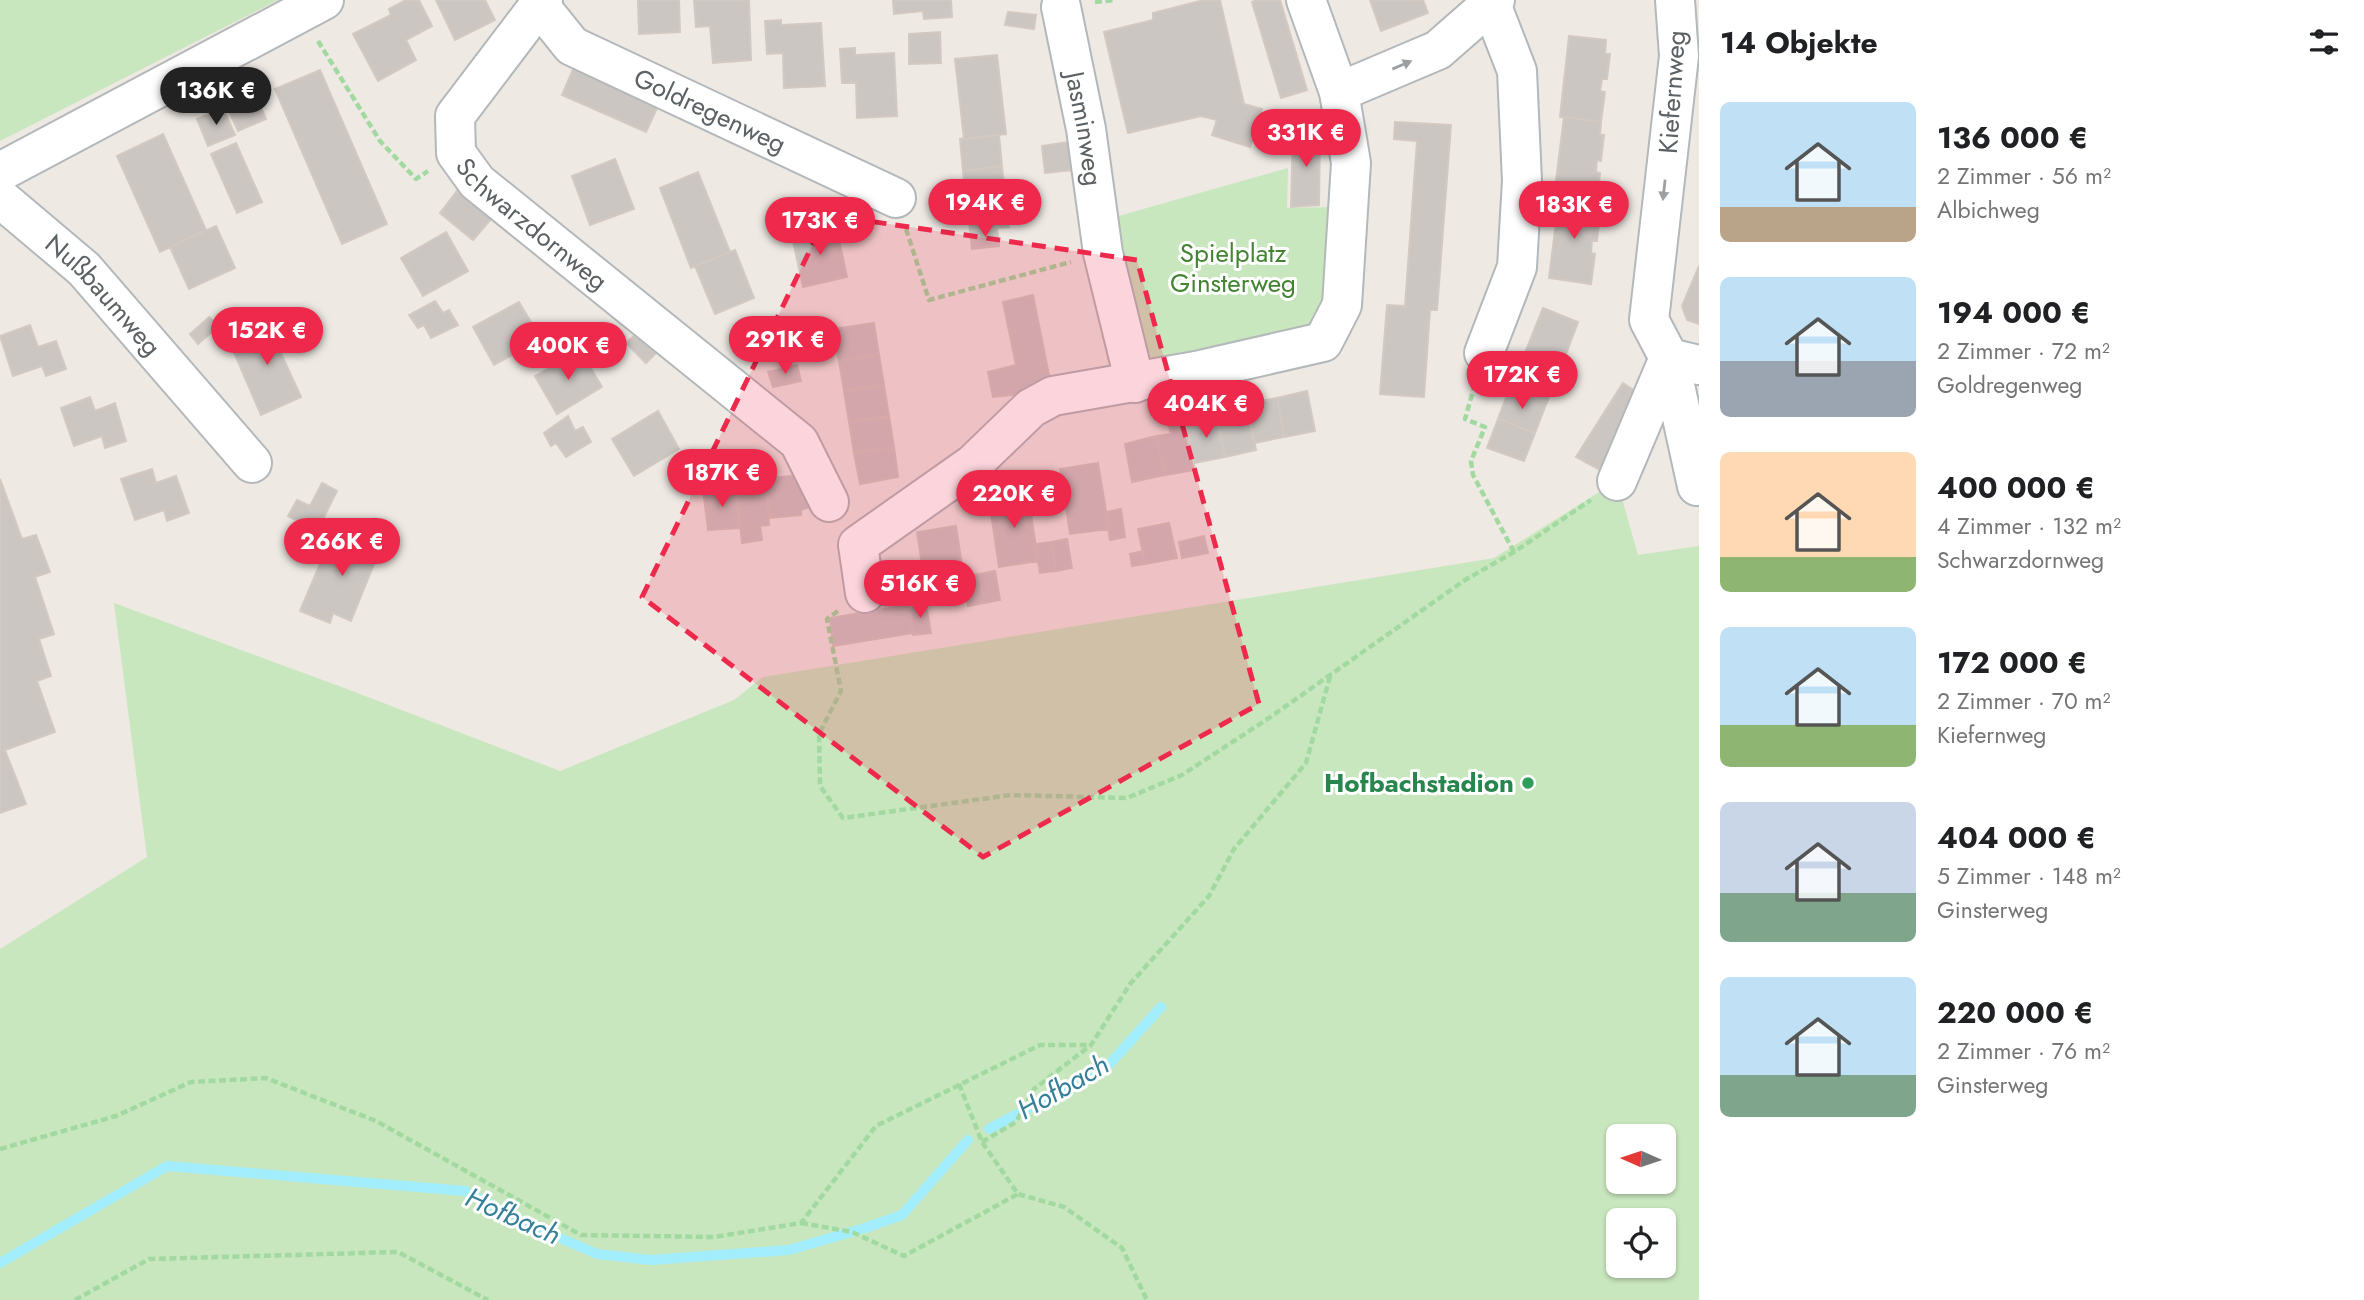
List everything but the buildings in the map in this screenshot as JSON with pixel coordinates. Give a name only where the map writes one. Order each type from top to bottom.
[{"type":"street","points":[[865,593],[858,545],[973,464],[1031,408],[1053,396],[1216,367],[1323,342],[1342,305],[1351,163],[1339,92],[1306,0]]},
{"type":"street","name":"Kiefernweg","points":[[1675,0],[1679,56],[1649,320],[1684,362],[1697,486]]},
{"type":"street","points":[[1339,92],[1438,50],[1493,2],[1517,71],[1522,181],[1517,267],[1484,354]]},
{"type":"street","name":"Schwarzdornweg","points":[[541,3],[455,116],[456,153],[477,182],[799,442],[829,502]]},
{"type":"street","name":"Goldregenweg","points":[[541,3],[572,46],[896,198]]},
{"type":"street","points":[[0,172],[313,6]]},
{"type":"street","name":"Jasminweg","points":[[1061,7],[1086,129],[1103,253],[1135,383]]},
{"type":"street","name":"Nußbaumweg","points":[[0,198],[84,269],[252,463]]},
{"type":"street","points":[[1618,481],[1684,362]]},
{"type":"path","points":[[313,6],[380,141],[416,178],[456,153]]},
{"type":"path","points":[[896,198],[929,300],[1103,253]]},
{"type":"path","points":[[1484,354],[1465,419],[1485,426],[1471,461],[1473,475],[1514,552]]},
{"type":"path","points":[[865,593],[827,619],[841,691],[819,734],[820,786],[844,818],[1011,795],[1127,799],[1182,775],[1269,718],[1465,580],[1514,552],[1618,481]]},
{"type":"path","points":[[982,1142],[1016,1122],[1034,1089],[1091,1045],[1130,984],[1209,896],[1234,849],[1307,763],[1331,673]]},
{"type":"path","points":[[801,1223],[876,1126],[1040,1045],[1091,1045]]},
{"type":"path","points":[[0,1149],[116,1116],[191,1082],[266,1078],[376,1121],[581,1235],[715,1237],[801,1223],[852,1232],[904,1256],[1018,1194]]},
{"type":"path","points":[[959,1084],[982,1142],[1018,1194],[1064,1207],[1122,1248],[1147,1300]]},
{"type":"path","points":[[75,1300],[149,1259],[398,1252],[488,1300]]},
{"type":"highlighted area","points":[[827,215],[1137,260],[1259,704],[983,857],[642,597]]},
{"type":"green space","points":[[0,0],[278,0],[0,141]]},
{"type":"green space","name":"Spielplatz Ginsterweg","points":[[1288,168],[1287,208],[1332,207],[1323,301],[1306,335],[1157,365],[1130,340],[1108,219]]},
{"type":"green space","points":[[1617,481],[1638,555],[1699,546],[1699,1300],[0,1300],[0,949],[147,857],[114,603],[560,771],[734,700],[763,677],[1494,558]]},
{"type":"waterway","name":"Hofbach","points":[[989,1129],[1107,1067],[1161,1007]]},
{"type":"waterway","name":"Hofbach","points":[[0,1263],[167,1166],[465,1191],[530,1225],[597,1254],[651,1260],[789,1250],[902,1215],[968,1140]]},
{"type":"place","name":"Hofbachstadion","points":[[1528,783]]}]
